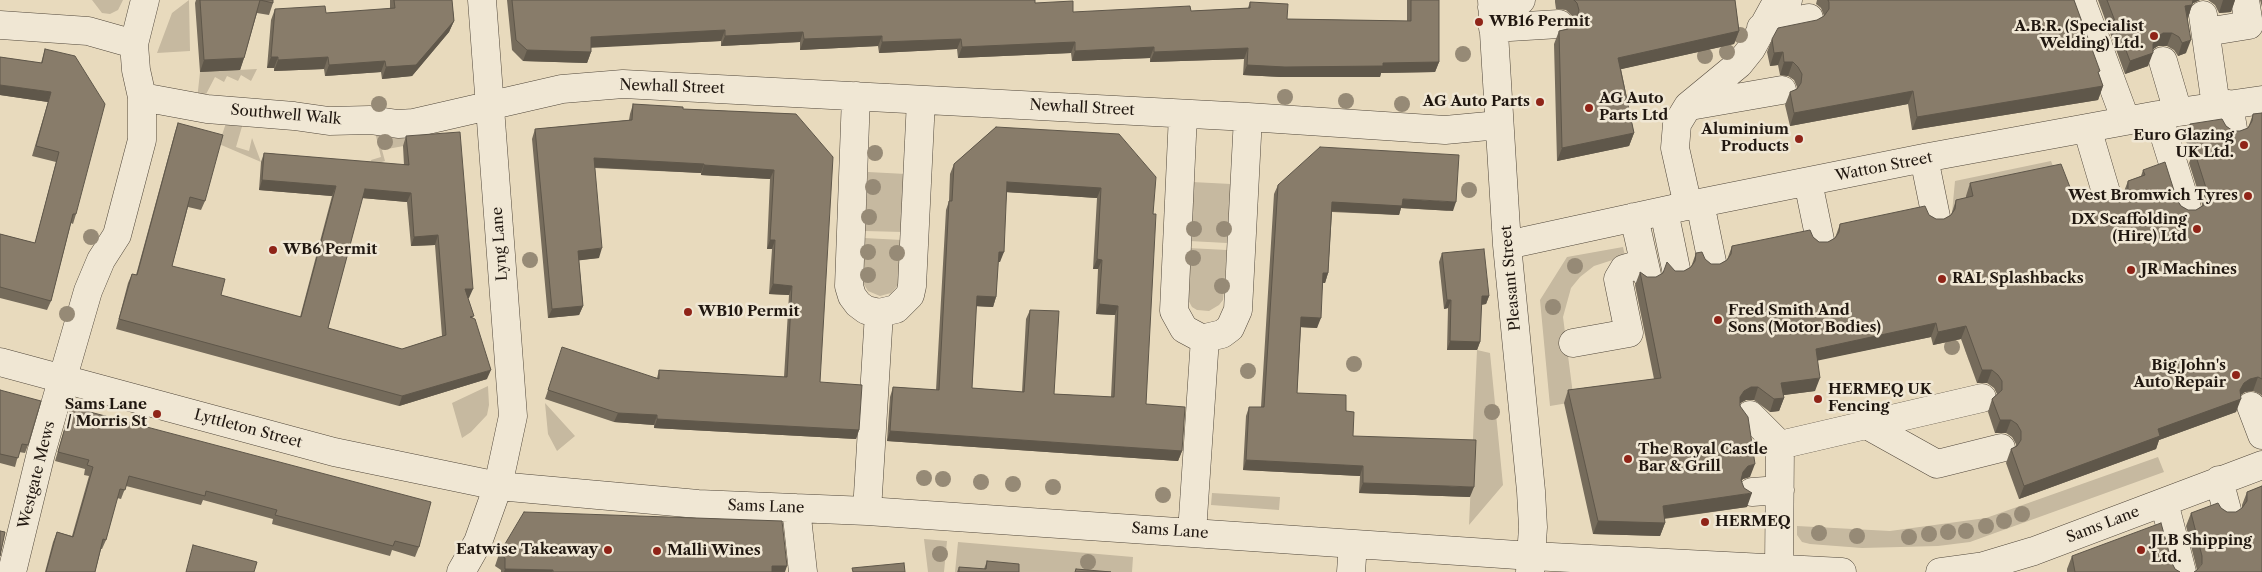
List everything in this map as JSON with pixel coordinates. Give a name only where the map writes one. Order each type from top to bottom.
[{"type":"street","name":"Westgate Mews","points":[[12,572],[41,453],[88,291],[101,260],[117,235],[142,140],[142,96],[136,70],[134,44],[145,0]]},
{"type":"street","name":"Lyng Lane","points":[[461,572],[478,542],[498,486],[513,416],[482,0]]},
{"type":"street","points":[[1492,12],[1521,0]]},
{"type":"street","points":[[1676,269],[1684,207],[1675,148],[1677,124],[1688,106],[1740,64],[1751,49],[1774,7],[1788,0]]},
{"type":"street","points":[[2082,0],[2126,121]]},
{"type":"street","points":[[2226,113],[2204,24],[2249,25],[2245,0]]},
{"type":"street","points":[[1492,12],[1560,24]]},
{"type":"street","name":"Pleasant Street","points":[[1492,12],[1507,245],[1533,527],[1531,564]]},
{"type":"street","points":[[1761,28],[1809,18]]},
{"type":"street","points":[[0,25],[88,31],[134,44]]},
{"type":"street","points":[[2163,61],[2168,114],[2187,208]]},
{"type":"street","name":"Newhall Street","points":[[489,105],[562,89],[623,84],[1248,117],[1445,130],[1499,125]]},
{"type":"street","points":[[1688,106],[1782,90]]},
{"type":"street","name":"Southwell Walk","points":[[142,96],[207,109],[294,116],[329,122],[370,120],[398,124],[414,123],[489,105]]},
{"type":"street","points":[[856,96],[849,286],[852,296],[858,304],[866,310],[879,313],[896,309],[910,295],[912,286],[921,100]]},
{"type":"street","name":"Watton Street","points":[[1507,245],[1924,158],[2168,114],[2226,113],[2262,100]]},
{"type":"street","points":[[1183,114],[1174,311],[1184,329],[1205,338],[1222,334],[1230,328],[1238,310],[1248,117]]},
{"type":"street","points":[[2087,128],[2108,199]]},
{"type":"street","points":[[1924,158],[1936,217]]},
{"type":"street","points":[[1808,182],[1820,240]]},
{"type":"street","points":[[1684,207],[1712,262]]},
{"type":"street","points":[[1573,343],[1629,333],[1618,279],[1624,269],[1646,269],[1634,217]]},
{"type":"street","points":[[867,511],[879,313]]},
{"type":"street","points":[[1192,532],[1205,338]]},
{"type":"street","name":"Lyttleton Street","points":[[0,362],[334,452],[498,486]]},
{"type":"street","points":[[1780,445],[1982,398]]},
{"type":"street","points":[[2251,406],[2262,435]]},
{"type":"street","points":[[1750,415],[1780,445],[1779,569]]},
{"type":"street","points":[[1867,425],[1937,464],[2001,448]]},
{"type":"street","name":"Sams Lane","points":[[1940,572],[1984,566],[2034,551],[2262,465]]},
{"type":"street","points":[[2220,480],[2227,510]]},
{"type":"street","name":"Sams Lane","points":[[498,486],[698,504],[867,511],[1353,544],[1531,564],[1842,572]]},
{"type":"street","points":[[1752,492],[1780,490]]},
{"type":"street","points":[[2164,502],[2176,567]]},
{"type":"street","points":[[796,508],[803,572]]},
{"type":"street","points":[[1351,572],[1353,544]]},
{"type":"shaded area","points":[[92,0],[123,0],[118,10],[110,14],[102,13]]},
{"type":"shaded area","points":[[189,0],[190,51],[157,53],[172,13]]},
{"type":"shaded area","points":[[257,69],[251,81],[241,75],[238,81],[227,76],[224,82],[215,77],[203,100],[197,100],[200,72]]},
{"type":"shaded area","points":[[226,123],[243,123],[236,147],[249,151],[252,138],[261,162],[219,144]]},
{"type":"shaded area","points":[[375,132],[408,137],[409,145],[382,150],[385,161],[372,165],[371,160],[381,157]]},
{"type":"shaded area","points":[[2051,161],[2057,177],[1998,351],[1969,361],[1965,350],[1980,348],[1952,213],[1955,181]]},
{"type":"shaded area","points":[[868,172],[906,174],[903,232],[865,231]]},
{"type":"shaded area","points":[[1192,182],[1231,184],[1227,243],[1189,241]]},
{"type":"shaded area","points":[[864,238],[902,240],[899,284],[891,293],[880,296],[868,291],[862,281]]},
{"type":"shaded area","points":[[1623,247],[1625,256],[1594,266],[1580,277],[1571,288],[1563,317],[1574,402],[1550,406],[1540,300],[1567,257]]},
{"type":"shaded area","points":[[1188,248],[1227,250],[1223,300],[1209,311],[1197,310],[1192,307],[1186,296]]},
{"type":"shaded area","points":[[1477,350],[1490,353],[1503,485],[1469,525]]},
{"type":"shaded area","points":[[488,386],[489,405],[487,415],[471,432],[462,438],[452,403]]},
{"type":"shaded area","points":[[545,403],[575,436],[557,451],[548,434]]},
{"type":"shaded area","points":[[2158,457],[2164,472],[1970,542],[1938,546],[1862,548],[1810,544],[1802,542],[1797,535],[1797,526],[1890,531],[1986,518]]},
{"type":"shaded area","points":[[1212,493],[1280,497],[1279,510],[1211,505]]},
{"type":"shaded area","points":[[924,539],[947,541],[944,572],[928,572]]},
{"type":"shaded area","points":[[958,542],[1133,557],[1132,572],[955,572]]},
{"type":"building","points":[[200,0],[260,0],[244,58],[204,60]]},
{"type":"building","points":[[260,0],[273,0],[273,3]]},
{"type":"building","points":[[394,0],[452,0],[454,21],[416,65],[386,67],[385,61],[329,65],[328,57],[278,60],[278,57],[271,57],[275,9],[325,6],[326,13],[395,8]]},
{"type":"building","points":[[512,0],[1035,0],[1035,3],[1073,1],[1073,12],[1190,6],[1191,11],[1250,8],[1250,2],[1288,4],[1287,19],[1411,21],[1411,0],[1439,0],[1439,62],[1383,63],[1383,66],[1285,67],[1247,65],[1248,48],[1154,52],[1154,47],[1075,51],[1075,42],[962,47],[961,39],[882,42],[882,36],[804,39],[803,32],[725,36],[725,30],[591,37],[591,52],[527,50],[516,40]]},
{"type":"building","name":"AG Auto Parts Ltd","points":[[1574,0],[1735,0],[1739,31],[1618,58],[1634,133],[1562,148],[1559,31],[1568,29],[1568,26],[1577,18],[1579,10]]},
{"type":"building","points":[[1828,0],[2074,0],[2100,71],[2098,72],[2103,86],[1917,117],[1913,91],[1794,113],[1790,92],[1797,89],[1801,83],[1802,74],[1793,62],[1784,62],[1783,52],[1774,53],[1772,39],[1778,28],[1817,20],[1824,16],[1829,9]]},
{"type":"building","name":"A.B.R. (Specialist Welding) Ltd.","points":[[2107,0],[2193,0],[2192,5],[2185,6],[2191,40],[2182,43],[2179,37],[2172,33],[2163,33],[2157,37],[2153,44],[2153,53],[2130,61]]},
{"type":"building","points":[[45,49],[75,56],[105,104],[76,214],[73,214],[51,301],[0,287],[0,234],[35,243],[59,152],[36,146],[51,92],[0,85],[0,57],[42,63]]},
{"type":"building","points":[[633,104],[683,107],[683,109],[796,114],[833,157],[820,382],[862,385],[859,430],[657,419],[657,415],[618,413],[548,390],[562,347],[659,379],[659,370],[787,377],[792,286],[773,284],[775,240],[770,240],[774,170],[594,158],[602,248],[578,251],[583,306],[552,309],[535,129],[632,120]]},
{"type":"building","points":[[2262,113],[2262,379],[2258,377],[2244,383],[2240,390],[2241,399],[2158,429],[2160,436],[2024,486],[2011,449],[2017,446],[2021,440],[2021,431],[2017,424],[2011,420],[2000,420],[1992,399],[2002,390],[2002,381],[1992,370],[1982,370],[1966,326],[1938,332],[1936,323],[1816,349],[1820,378],[1781,383],[1784,398],[1774,399],[1758,387],[1751,387],[1744,391],[1740,397],[1740,406],[1748,417],[1755,464],[1748,466],[1743,472],[1741,480],[1744,488],[1752,493],[1663,506],[1665,523],[1598,521],[1568,390],[1661,378],[1640,272],[1647,277],[1656,277],[1663,273],[1667,262],[1675,271],[1684,271],[1691,267],[1695,261],[1696,253],[1702,252],[1705,259],[1711,264],[1720,264],[1727,260],[1731,254],[1732,246],[1810,230],[1813,237],[1819,242],[1828,242],[1835,238],[1839,232],[1840,224],[1925,206],[1929,215],[1936,219],[1944,219],[1951,215],[1955,209],[1956,200],[1973,196],[1970,183],[2061,164],[2075,200],[2098,192],[2102,198],[2118,201],[2128,189],[2128,181],[2145,175],[2143,170],[2165,162],[2177,200],[2181,206],[2188,210],[2196,210],[2204,205],[2207,199],[2207,191],[2194,150],[2197,149],[2190,124],[2222,119],[2226,126],[2233,131],[2240,131],[2248,128],[2253,114]]},
{"type":"building","points":[[178,123],[223,135],[205,201],[190,197],[172,266],[225,279],[221,295],[301,317],[336,186],[262,180],[264,153],[409,165],[406,136],[460,132],[473,289],[465,289],[474,316],[470,317],[475,319],[491,370],[402,396],[119,319],[132,274],[137,275]],"holes":[[[365,189],[411,193],[414,237],[438,235],[446,335],[402,349],[328,328]]]},
{"type":"building","points":[[996,127],[1119,134],[1156,177],[1153,214],[1156,214],[1146,404],[1185,407],[1182,451],[890,431],[893,387],[939,390],[949,201],[952,201],[954,164]],"holes":[[[1007,182],[1101,188],[1097,259],[1102,260],[1099,304],[1118,306],[1114,397],[1054,394],[1059,311],[1030,310],[1024,392],[972,388],[977,296],[996,297],[999,252],[1004,252]]]},
{"type":"building","points":[[1320,147],[1459,155],[1456,202],[1403,199],[1402,206],[1332,202],[1328,273],[1323,273],[1321,318],[1301,317],[1297,393],[1346,395],[1346,411],[1354,412],[1353,436],[1476,440],[1474,487],[1363,483],[1363,466],[1246,460],[1249,407],[1264,407],[1278,185]]},
{"type":"building","points":[[1484,249],[1489,296],[1482,296],[1480,342],[1450,341],[1451,300],[1447,300],[1442,253]]},
{"type":"building","points":[[0,390],[41,401],[28,445],[22,444],[18,458],[0,454]]},
{"type":"building","points":[[71,407],[431,502],[419,547],[395,541],[393,546],[275,515],[277,510],[206,491],[205,496],[129,476],[125,490],[120,489],[106,540],[103,539],[95,572],[46,572],[57,532],[73,537],[93,467],[87,465],[89,460],[58,452]]},
{"type":"building","points":[[2262,486],[2262,572],[2194,572],[2202,564],[2202,556],[2191,513],[2218,503],[2227,512],[2236,512],[2247,501],[2247,492]]},
{"type":"building","points":[[524,512],[782,521],[787,566],[772,566],[772,572],[553,572],[553,570],[505,569],[505,558],[499,554]]},
{"type":"building","name":"JLB Shipping Ltd.","points":[[2161,523],[2172,563],[2175,569],[2180,572],[2075,572],[2072,556]]},
{"type":"building","points":[[0,531],[5,532],[0,556]]},
{"type":"building","points":[[193,545],[257,562],[254,572],[186,572]]},
{"type":"building","points":[[987,561],[1019,564],[1019,572],[959,572],[959,567],[986,569]]},
{"type":"building","points":[[904,563],[905,572],[853,572],[852,568]]},
{"type":"building","points":[[1076,569],[1111,572],[1075,572]]},
{"type":"place","name":"WB16 Permit","points":[[1479,22]]},
{"type":"place","name":"A.B.R. (Specialist Welding) Ltd.","points":[[2154,36]]},
{"type":"place","name":"AG Auto Parts","points":[[1540,102]]},
{"type":"place","name":"AG Auto Parts Ltd","points":[[1589,108]]},
{"type":"place","name":"Aluminium Products","points":[[1799,139]]},
{"type":"place","name":"Euro Glazing UK Ltd.","points":[[2244,145]]},
{"type":"place","name":"West Bromwich Tyres","points":[[2248,196]]},
{"type":"place","name":"DX Scaffolding (Hire) Ltd","points":[[2197,229]]},
{"type":"place","name":"WB6 Permit","points":[[273,250]]},
{"type":"place","name":"JR Machines","points":[[2131,270]]},
{"type":"place","name":"RAL Splashbacks","points":[[1942,279]]},
{"type":"place","name":"WB10 Permit","points":[[688,312]]},
{"type":"place","name":"Fred Smith And Sons (Motor Bodies)","points":[[1718,320]]},
{"type":"place","name":"Big John's Auto Repair","points":[[2236,375]]},
{"type":"place","name":"HERMEQ UK Fencing","points":[[1818,399]]},
{"type":"place","name":"Sams Lane / Morris St","points":[[157,414]]},
{"type":"place","name":"The Royal Castle Bar & Grill","points":[[1628,459]]},
{"type":"place","name":"HERMEQ","points":[[1705,522]]},
{"type":"place","name":"Eatwise Takeaway","points":[[608,550]]},
{"type":"place","name":"JLB Shipping Ltd.","points":[[2141,550]]},
{"type":"place","name":"Malli Wines","points":[[657,551]]}]
